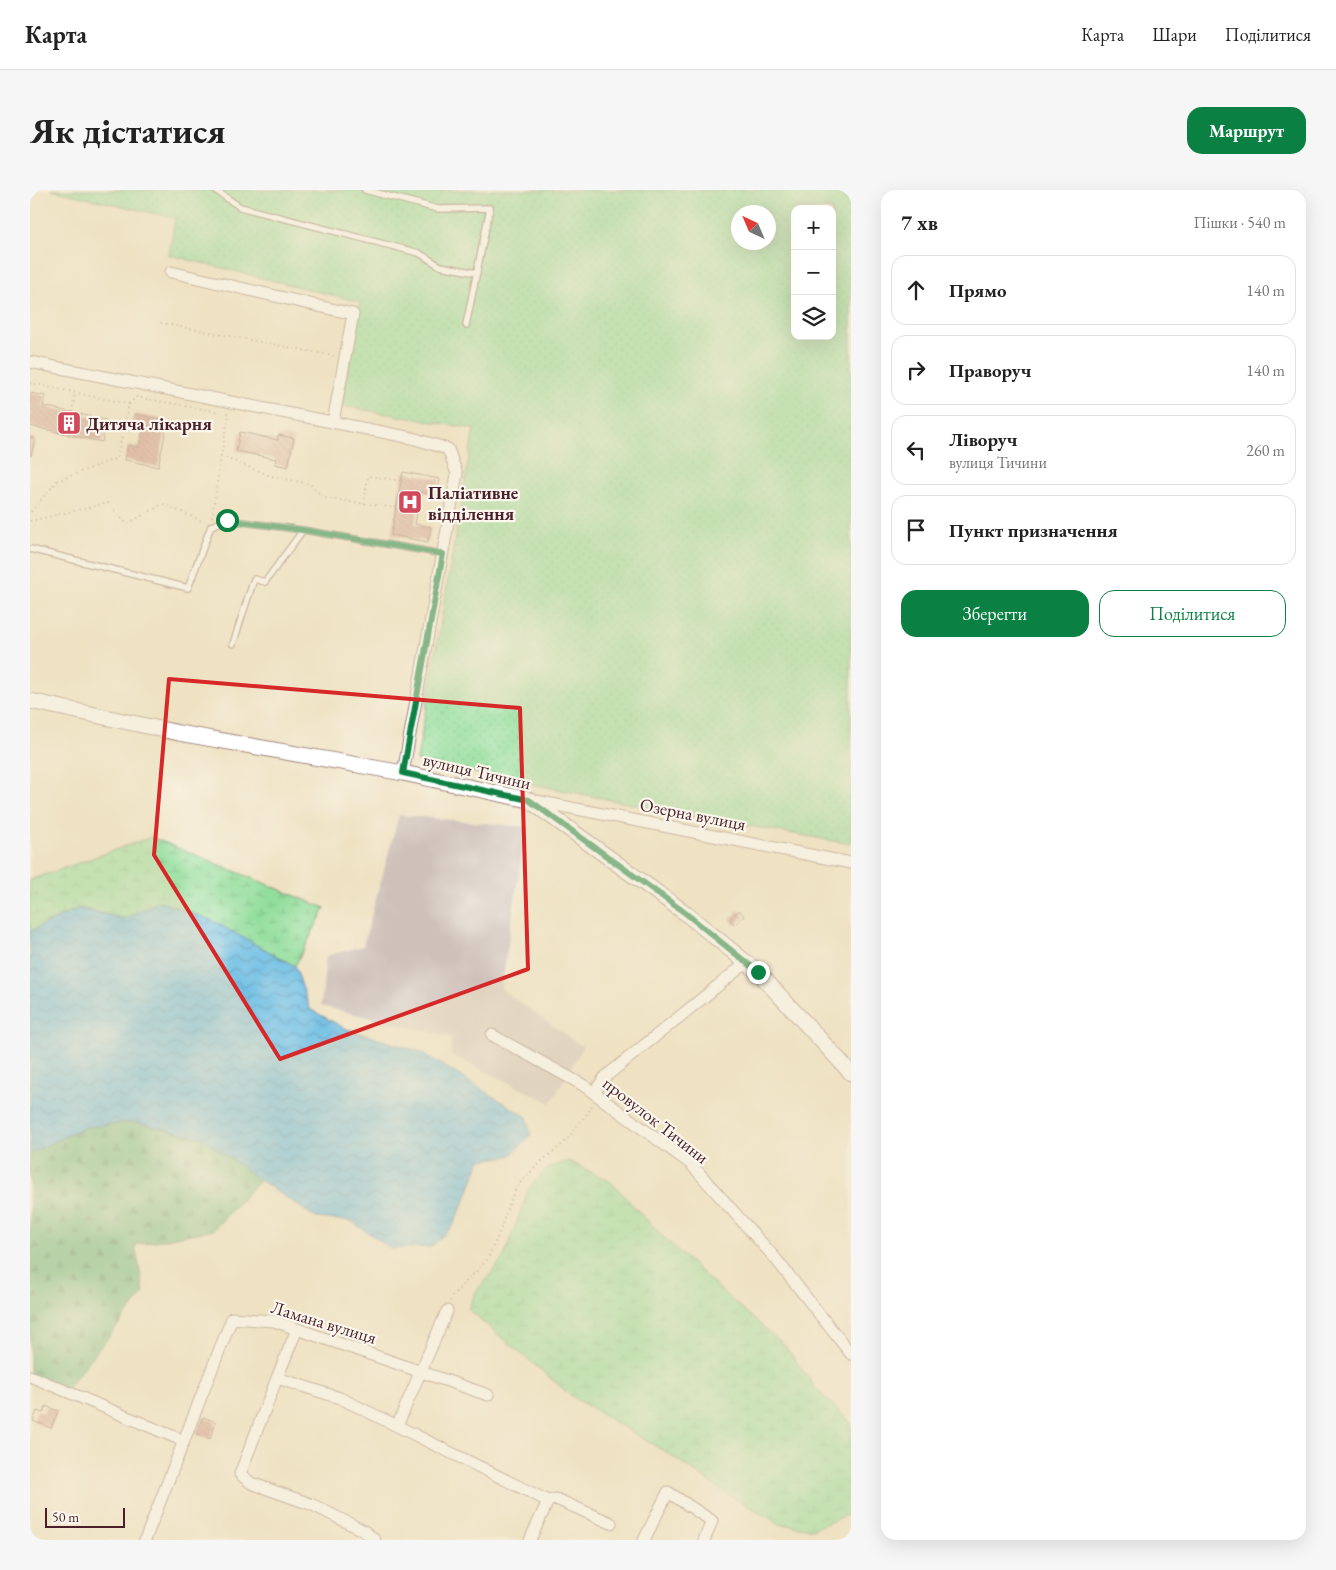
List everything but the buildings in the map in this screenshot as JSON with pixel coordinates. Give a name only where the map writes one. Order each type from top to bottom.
[{"type":"street","points":[[171,272],[353,314],[333,422]]},
{"type":"street","points":[[30,362],[412,438],[448,449],[457,474],[403,773]]},
{"type":"street","name":"вулиця Тичини","points":[[30,701],[179,733],[403,773],[529,800],[684,912],[758,972],[851,1073]]},
{"type":"street","name":"Озерна вулиця","points":[[529,800],[851,863]]},
{"type":"street","points":[[594,1093],[605,1076],[746,963]]},
{"type":"street","name":"провулок Тичини","points":[[492,1034],[583,1085],[691,1164],[775,1258],[851,1354]]},
{"type":"street","points":[[397,1426],[447,1311]]},
{"type":"street","name":"Ламана вулиця","points":[[145,1540],[232,1318],[274,1321],[488,1395]]},
{"type":"street","points":[[296,1329],[240,1474],[251,1483],[313,1506],[364,1531],[375,1540]]},
{"type":"street","points":[[30,1376],[184,1441]]},
{"type":"street","points":[[277,1378],[340,1398],[501,1476],[548,1501],[556,1499],[611,1523]]},
{"type":"street","points":[[644,1540],[668,1492],[712,1521],[704,1540]]},
{"type":"street","points":[[530,1540],[548,1501]]},
{"type":"lane","points":[[215,190],[240,207],[419,253],[440,266],[477,273]]},
{"type":"lane","points":[[365,190],[438,209],[490,208],[466,325]]},
{"type":"lane","points":[[30,549],[188,588],[211,526],[227,520],[303,530],[443,554]]},
{"type":"lane","points":[[233,644],[254,580],[265,582],[303,530]]},
{"type":"path","points":[[161,323],[345,358]]},
{"type":"path","points":[[30,383],[130,404]]},
{"type":"path","points":[[72,412],[75,393]]},
{"type":"path","points":[[30,513],[57,481],[117,458],[130,404],[136,397],[229,414],[211,526],[163,504],[127,524],[108,503],[30,521]]},
{"type":"path","points":[[221,456],[271,476],[310,484],[324,498],[396,508]]},
{"type":"path","points":[[364,504],[368,476],[402,481]]},
{"type":"path","points":[[447,1311],[452,1296],[487,1260],[498,1236],[512,1196],[519,1184],[566,1141],[592,1107],[594,1093]]},
{"type":"highlighted area","points":[[169,679],[520,708],[528,969],[280,1059],[154,855]]},
{"type":"shaded area","points":[[399,815],[526,827],[501,989],[583,1047],[551,1103],[451,1055],[451,1037],[321,1006],[326,956],[363,946]]},
{"type":"green space","points":[[51,190],[851,190],[851,844],[681,814],[417,761],[474,429],[342,406],[360,302],[169,255],[175,218]]},
{"type":"green space","points":[[151,837],[325,908],[295,966],[159,901],[125,919],[79,908],[30,931],[30,880]]},
{"type":"green space","points":[[135,1122],[203,1138],[260,1180],[213,1230],[135,1245],[144,1293],[65,1391],[30,1376],[30,1153],[86,1127]]},
{"type":"green space","points":[[569,1161],[611,1182],[662,1236],[784,1345],[815,1387],[851,1423],[851,1513],[814,1529],[779,1524],[718,1488],[669,1454],[574,1398],[468,1309],[475,1293],[504,1257],[529,1188],[548,1168]]},
{"type":"water","points":[[159,901],[211,920],[295,966],[310,1009],[344,1028],[421,1052],[527,1117],[531,1136],[510,1156],[480,1160],[468,1194],[453,1226],[431,1247],[392,1249],[351,1221],[316,1218],[203,1138],[135,1122],[86,1127],[30,1153],[30,931],[79,908],[125,919]]},
{"type":"place","name":"Дитяча лікарня","points":[[69,423]]},
{"type":"place","name":"Паліативне відділення","points":[[410,502]]},
{"type":"route","points":[[227,520],[303,530],[443,554],[403,773],[529,800],[684,912],[758,972]]}]
